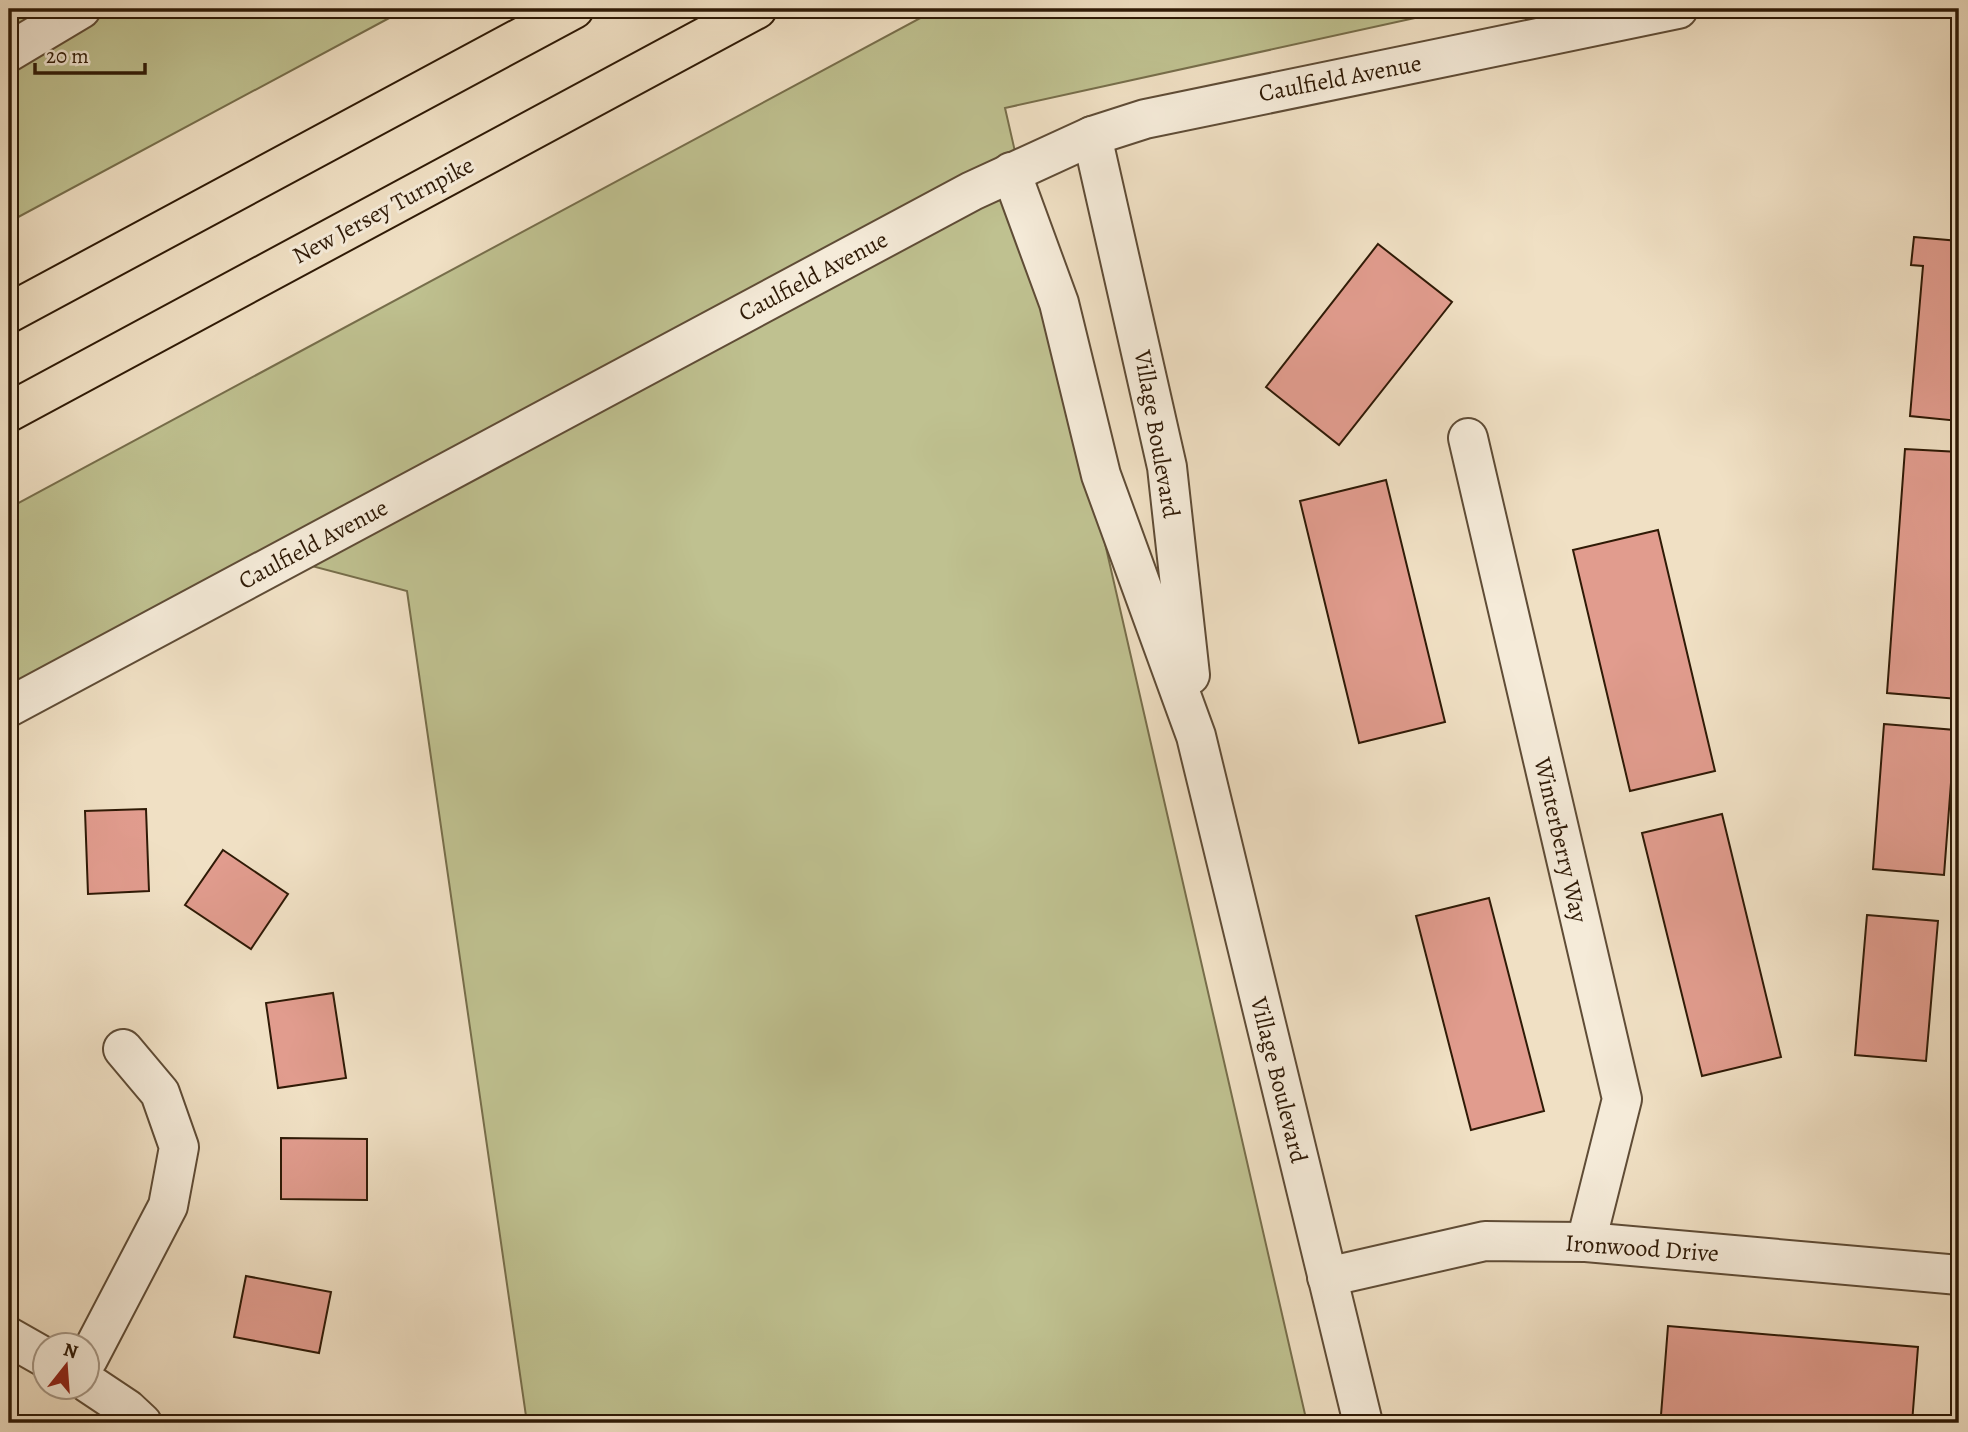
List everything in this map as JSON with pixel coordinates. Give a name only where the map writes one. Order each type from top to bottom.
[{"type":"highway","points":[[9,313],[573,9]]},
{"type":"highway","name":"New Jersey Turnpike","points":[[9,411],[757,9]]},
{"type":"street","points":[[9,52],[81,9]]},
{"type":"street","name":"Caulfield Avenue","points":[[9,707],[948,204],[1093,136],[1145,119],[1188,109],[1678,9]]},
{"type":"street","name":"Village Boulevard","points":[[1093,136],[1167,467],[1196,736]]},
{"type":"street","name":"Village Boulevard","points":[[1012,172],[1059,303],[1101,475],[1196,736],[1363,1423]]},
{"type":"street","name":"Winterberry Way","points":[[1468,438],[1622,1099],[1586,1242]]},
{"type":"street","points":[[102,1332],[168,1206],[179,1147],[160,1093],[122,1049]]},
{"type":"street","name":"Ironwood Drive","points":[[1327,1277],[1485,1241],[1586,1242],[1959,1275]]},
{"type":"street","points":[[9,1337],[32,1350]]},
{"type":"street","points":[[102,1392],[142,1423]]},
{"type":"green space","points":[[9,9],[406,9],[9,222]]},
{"type":"green space","points":[[937,9],[1456,9],[1005,108],[1307,1423],[527,1423],[407,591],[274,556],[9,692],[9,508]]},
{"type":"building","points":[[1914,237],[1959,241],[1959,421],[1910,416],[1923,266],[1911,265]]},
{"type":"building","points":[[1378,244],[1452,302],[1339,445],[1266,387]]},
{"type":"building","points":[[1905,449],[1959,452],[1958,699],[1887,693]]},
{"type":"building","points":[[1386,480],[1445,722],[1359,743],[1300,501]]},
{"type":"building","points":[[1658,530],[1715,771],[1630,791],[1573,550]]},
{"type":"building","points":[[1884,724],[1955,730],[1944,875],[1873,869]]},
{"type":"building","points":[[146,809],[149,891],[88,894],[85,811]]},
{"type":"building","points":[[1722,814],[1781,1057],[1702,1076],[1642,833]]},
{"type":"building","points":[[223,850],[288,894],[251,949],[185,905]]},
{"type":"building","points":[[1489,898],[1544,1111],[1471,1130],[1416,916]]},
{"type":"building","points":[[1867,915],[1938,921],[1926,1061],[1855,1055]]},
{"type":"building","points":[[333,993],[346,1078],[278,1088],[266,1003]]},
{"type":"building","points":[[281,1138],[367,1139],[367,1200],[281,1199]]},
{"type":"building","points":[[246,1276],[331,1292],[319,1353],[234,1337]]},
{"type":"building","points":[[1668,1326],[1918,1347],[1912,1423],[1760,1423],[1661,1415]]}]
